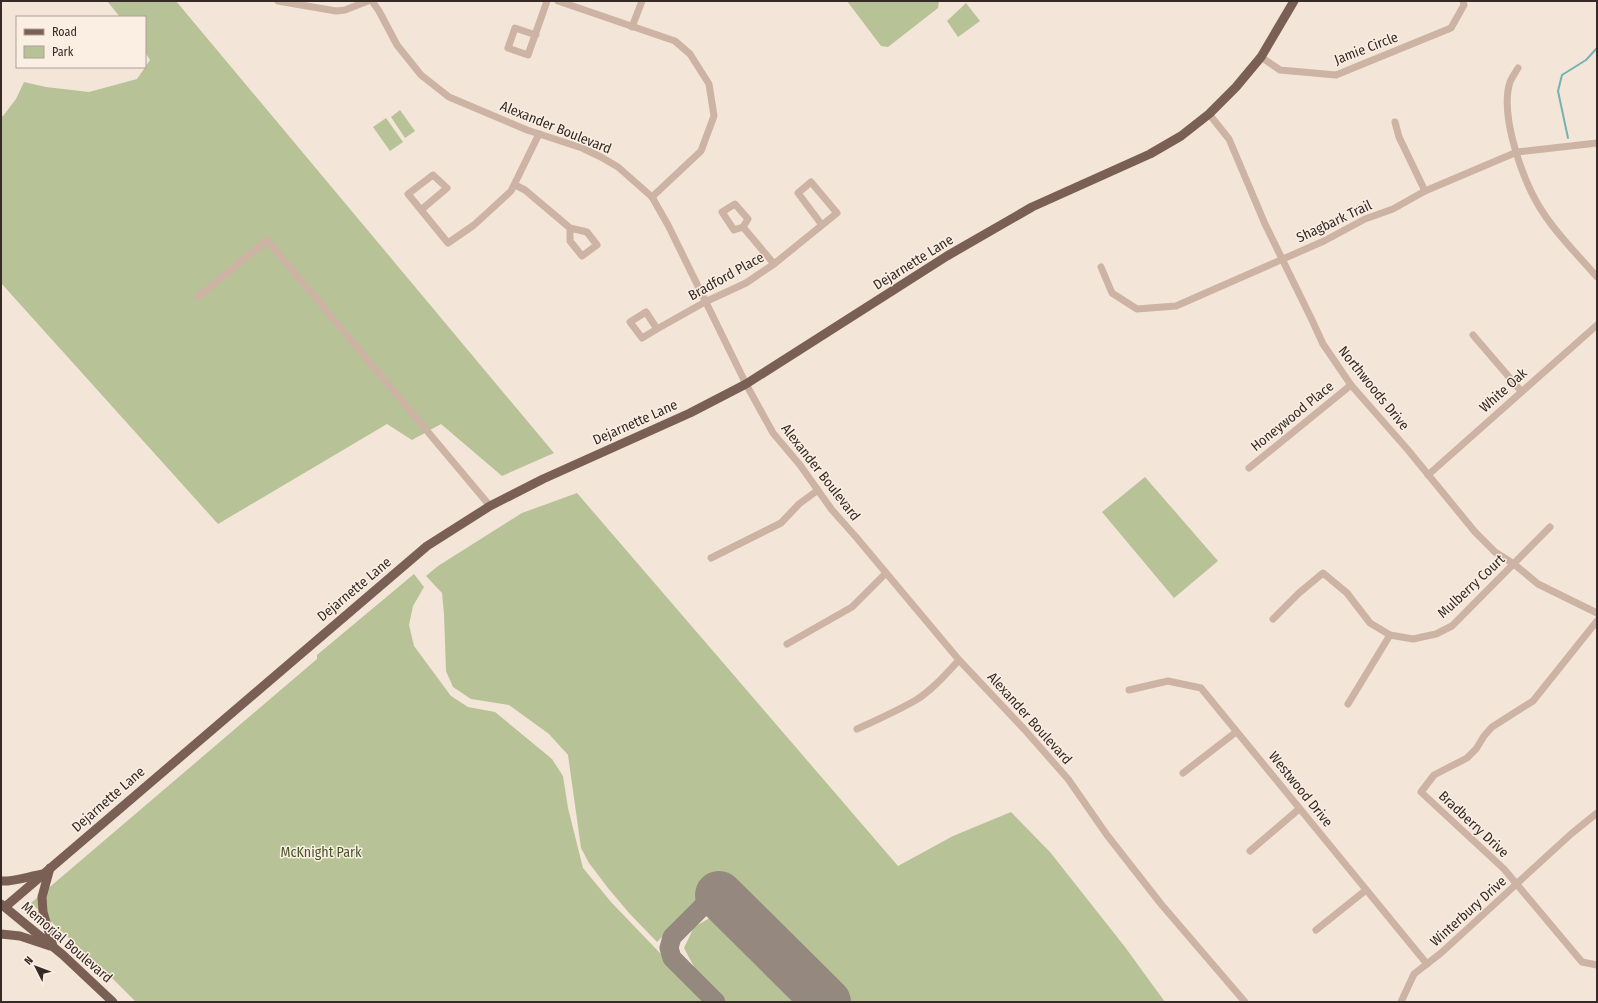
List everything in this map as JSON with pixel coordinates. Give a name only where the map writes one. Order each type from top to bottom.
[{"type":"main road","name":"Dejarnette Lane","points":[[2,907],[47,871],[427,546],[490,506],[543,479],[690,413],[746,384],[947,256],[1032,207],[1150,154],[1181,136],[1210,114],[1236,87],[1261,57],[1294,1]]},
{"type":"main road","points":[[1,880],[15,880],[47,871],[42,897],[43,912],[53,946]]},
{"type":"main road","name":"Memorial Boulevard","points":[[2,907],[53,946],[113,1002]]},
{"type":"main road","points":[[1,934],[20,936],[53,946]]},
{"type":"street","points":[[282,2],[308,4],[336,11],[345,10],[368,1]]},
{"type":"street","name":"Alexander Boulevard","points":[[372,1],[397,45],[422,75],[449,97],[539,134],[582,148],[601,157],[618,167],[652,197],[668,225],[746,384],[773,433],[832,510],[959,660],[1024,729],[1068,779],[1107,835],[1156,898],[1245,1002]]},
{"type":"street","points":[[536,35],[548,1]]},
{"type":"street","points":[[558,1],[675,41],[690,54],[709,84],[714,116],[700,151],[652,197]]},
{"type":"street","points":[[632,27],[642,1]]},
{"type":"street","name":"Jamie Circle","points":[[1261,57],[1280,70],[1336,75],[1451,28],[1464,5],[1463,1]]},
{"type":"street","points":[[1518,68],[1510,82],[1508,104],[1510,125],[1526,182],[1543,213],[1557,233],[1597,277]]},
{"type":"street","name":"Northwoods Drive","points":[[1210,114],[1229,139],[1265,224],[1323,344],[1351,385],[1408,450],[1475,532],[1494,552],[1514,564],[1538,584],[1597,613]]},
{"type":"street","points":[[1395,122],[1399,137],[1425,191]]},
{"type":"street","points":[[421,210],[447,188],[433,175],[408,194],[421,210],[448,243],[474,225],[511,191],[539,134]]},
{"type":"street","name":"Shagbark Trail","points":[[1101,267],[1112,294],[1137,309],[1176,306],[1324,241],[1365,219],[1393,208],[1425,191],[1517,152],[1597,143]]},
{"type":"street","name":"Bradford Place","points":[[657,329],[705,302],[746,283],[774,264],[837,213],[811,182],[798,193],[822,225]]},
{"type":"street","points":[[515,185],[525,190],[570,228]]},
{"type":"street","points":[[743,227],[774,264]]},
{"type":"street","points":[[198,297],[267,240],[490,506]]},
{"type":"street","name":"White Oak","points":[[1428,475],[1520,391],[1597,325]]},
{"type":"street","points":[[1473,335],[1520,391]]},
{"type":"street","name":"Honeywood Place","points":[[1250,468],[1351,385]]},
{"type":"street","points":[[711,558],[781,523],[799,504],[818,490]]},
{"type":"street","name":"Mulberry Court","points":[[1273,619],[1323,573],[1347,593],[1370,623],[1390,635],[1413,639],[1436,634],[1452,626],[1550,526]]},
{"type":"street","points":[[787,644],[852,607],[886,573]]},
{"type":"street","name":"Bradberry Drive","points":[[1597,622],[1533,701],[1492,727],[1476,749],[1467,758],[1434,775],[1421,792],[1504,870],[1582,962],[1597,965]]},
{"type":"street","points":[[1348,704],[1390,635]]},
{"type":"street","points":[[857,729],[917,699],[939,681],[959,660]]},
{"type":"street","name":"Westwood Drive","points":[[1129,690],[1168,681],[1201,688],[1427,964]]},
{"type":"street","points":[[1183,773],[1236,732]]},
{"type":"street","points":[[1250,851],[1299,809]]},
{"type":"street","name":"Winterbury Drive","points":[[1401,1002],[1414,974],[1597,812]]},
{"type":"street","points":[[1316,930],[1366,890]]},
{"type":"green space","points":[[107,1],[176,1],[554,453],[502,476],[441,424],[412,440],[387,424],[218,524],[1,283],[1,115],[3,116],[16,99],[24,82],[46,87],[89,92],[137,79],[146,68],[150,60],[146,54],[146,16],[119,16]]},
{"type":"green space","points":[[847,1],[939,1],[938,8],[888,47],[881,46]]},
{"type":"green space","points":[[966,3],[980,21],[958,37],[947,21]]},
{"type":"green space","points":[[400,110],[415,131],[405,138],[391,117]]},
{"type":"green space","points":[[386,118],[403,142],[390,151],[373,127]]},
{"type":"green space","points":[[1145,477],[1218,561],[1174,598],[1102,512]]},
{"type":"green space","points":[[577,493],[898,866],[953,836],[1011,812],[1050,852],[1125,947],[1165,1002],[849,1002],[722,877],[657,942],[629,913],[608,888],[589,863],[581,848],[568,755],[549,734],[509,705],[471,699],[453,687],[446,671],[442,593],[426,576],[438,566],[522,513]]},
{"type":"green space","name":"McKnight Park","points":[[414,574],[424,587],[413,606],[409,625],[414,646],[451,696],[468,707],[495,712],[552,759],[563,776],[568,808],[583,868],[611,902],[707,1002],[136,1002],[31,903],[317,659],[317,655]]},
{"type":"green space","points":[[715,915],[804,1002],[725,1002],[700,978],[684,948],[694,927]]},
{"type":"waterway","points":[[1568,138],[1558,91],[1562,75],[1586,60],[1597,48]]},
{"type":"taxiway","points":[[716,1002],[672,958],[669,948],[672,937],[704,905],[719,895]]},
{"type":"runway","points":[[719,895],[827,1002]]}]
